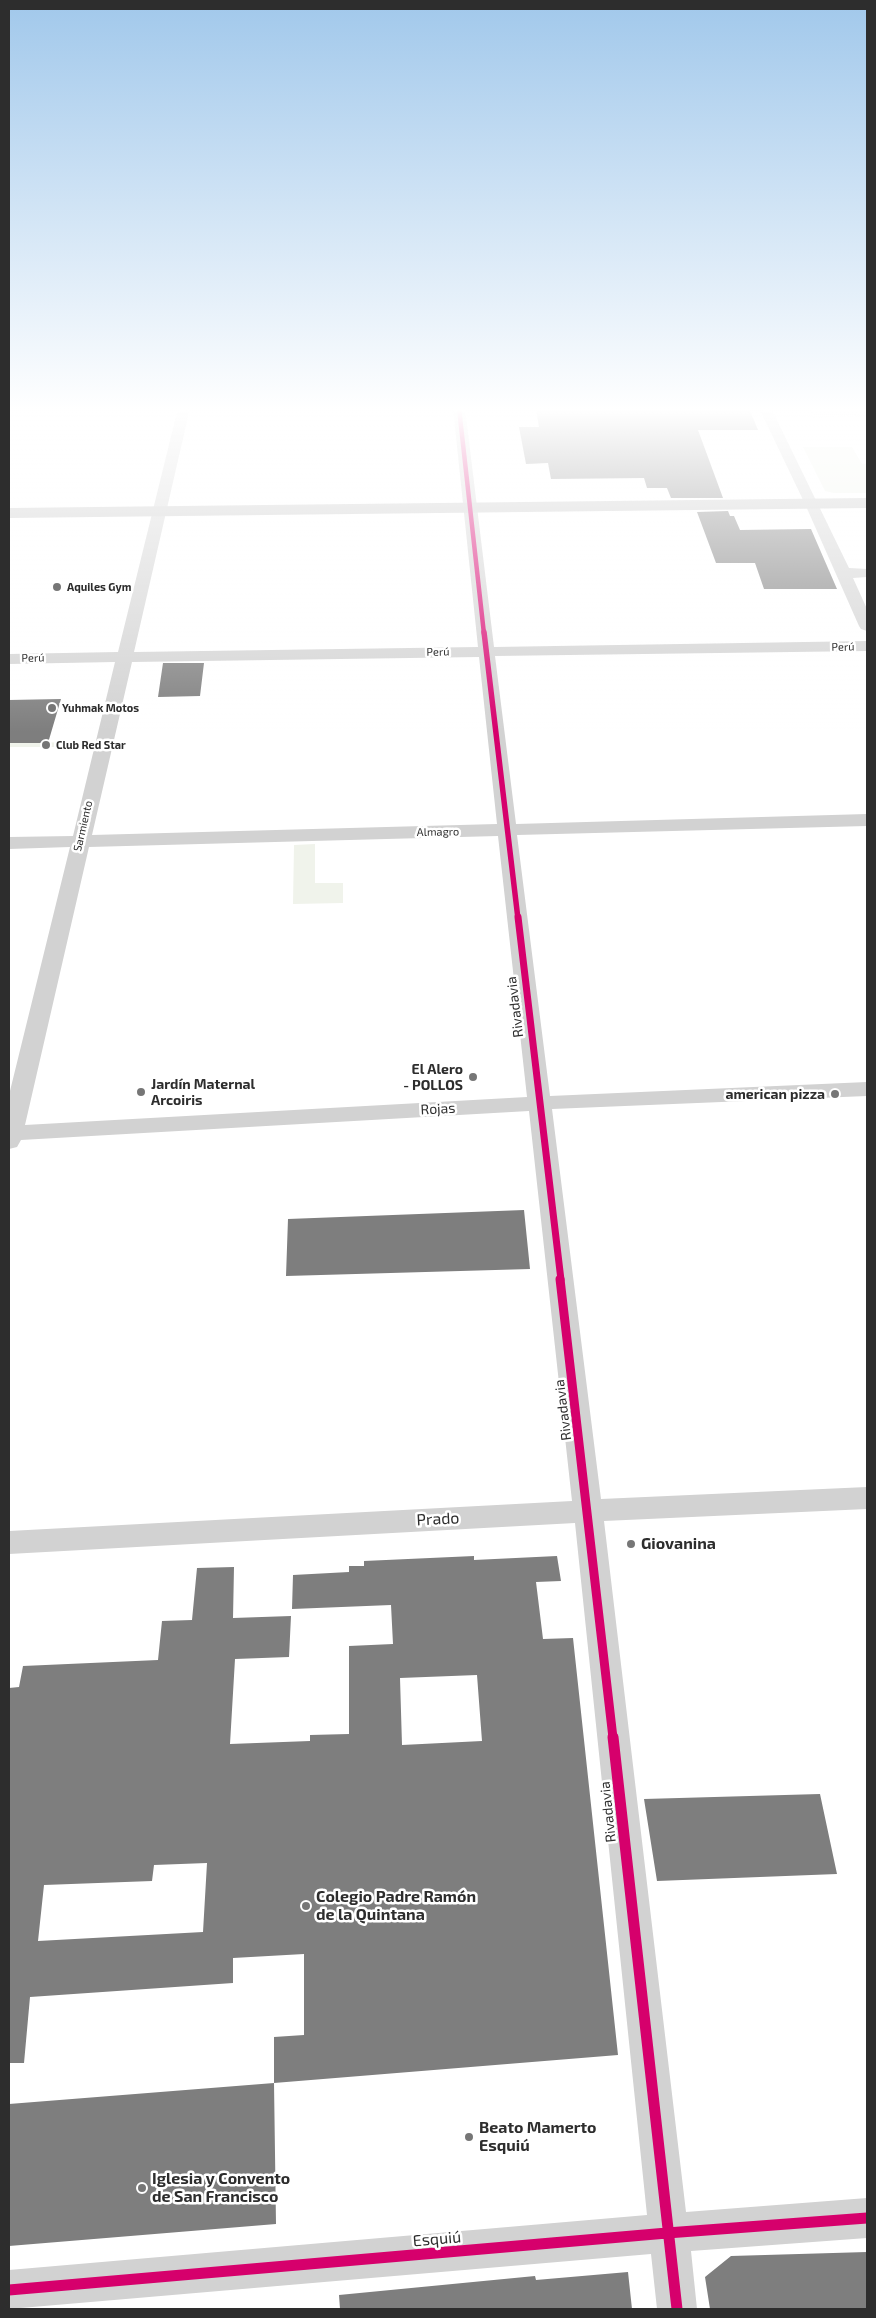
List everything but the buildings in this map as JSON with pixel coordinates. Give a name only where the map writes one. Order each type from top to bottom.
[{"type":"street","name":"Sarmiento","points":[[10,1136],[158,516]]},
{"type":"street","name":"Rivadavia","points":[[470,516],[588,1510],[667,2233],[677,2309]]},
{"type":"street","points":[[817,516],[867,626]]},
{"type":"street","points":[[843,573],[867,573]]},
{"type":"street","name":"Perú","points":[[9,659],[867,646]]},
{"type":"street","name":"Almagro","points":[[9,843],[867,820]]},
{"type":"street","name":"Rojas","points":[[10,1136],[539,1103],[867,1088]]},
{"type":"street","name":"Prado","points":[[9,1543],[588,1510],[867,1498]]},
{"type":"street","name":"Esquiú","points":[[9,2290],[667,2233],[867,2218]]},
{"type":"shaded area","name":"Club Red Star","points":[[85,742],[84,747],[9,747],[9,743]]},
{"type":"shaded area","points":[[315,844],[315,883],[343,883],[343,903],[293,904],[294,845]]},
{"type":"cycle path","points":[[470,516],[588,1511],[677,2309]]},
{"type":"cycle path","points":[[9,2290],[667,2233],[867,2218]]},
{"type":"place","name":"Aquiles Gym","points":[[57,587]]},
{"type":"place","name":"Yuhmak Motos","points":[[52,708]]},
{"type":"place","name":"Club Red Star","points":[[46,745]]},
{"type":"place","name":"El Alero - POLLOS","points":[[473,1077]]},
{"type":"place","name":"Jardín Maternal Arcoiris","points":[[141,1092]]},
{"type":"place","name":"american pizza","points":[[835,1094]]},
{"type":"place","name":"Giovanina","points":[[631,1544]]},
{"type":"place","name":"Colegio Padre Ramón de la Quintana","points":[[306,1906]]},
{"type":"place","name":"Beato Mamerto Esquiú","points":[[469,2137]]},
{"type":"place","name":"Iglesia y Convento de San Francisco","points":[[142,2188]]}]
